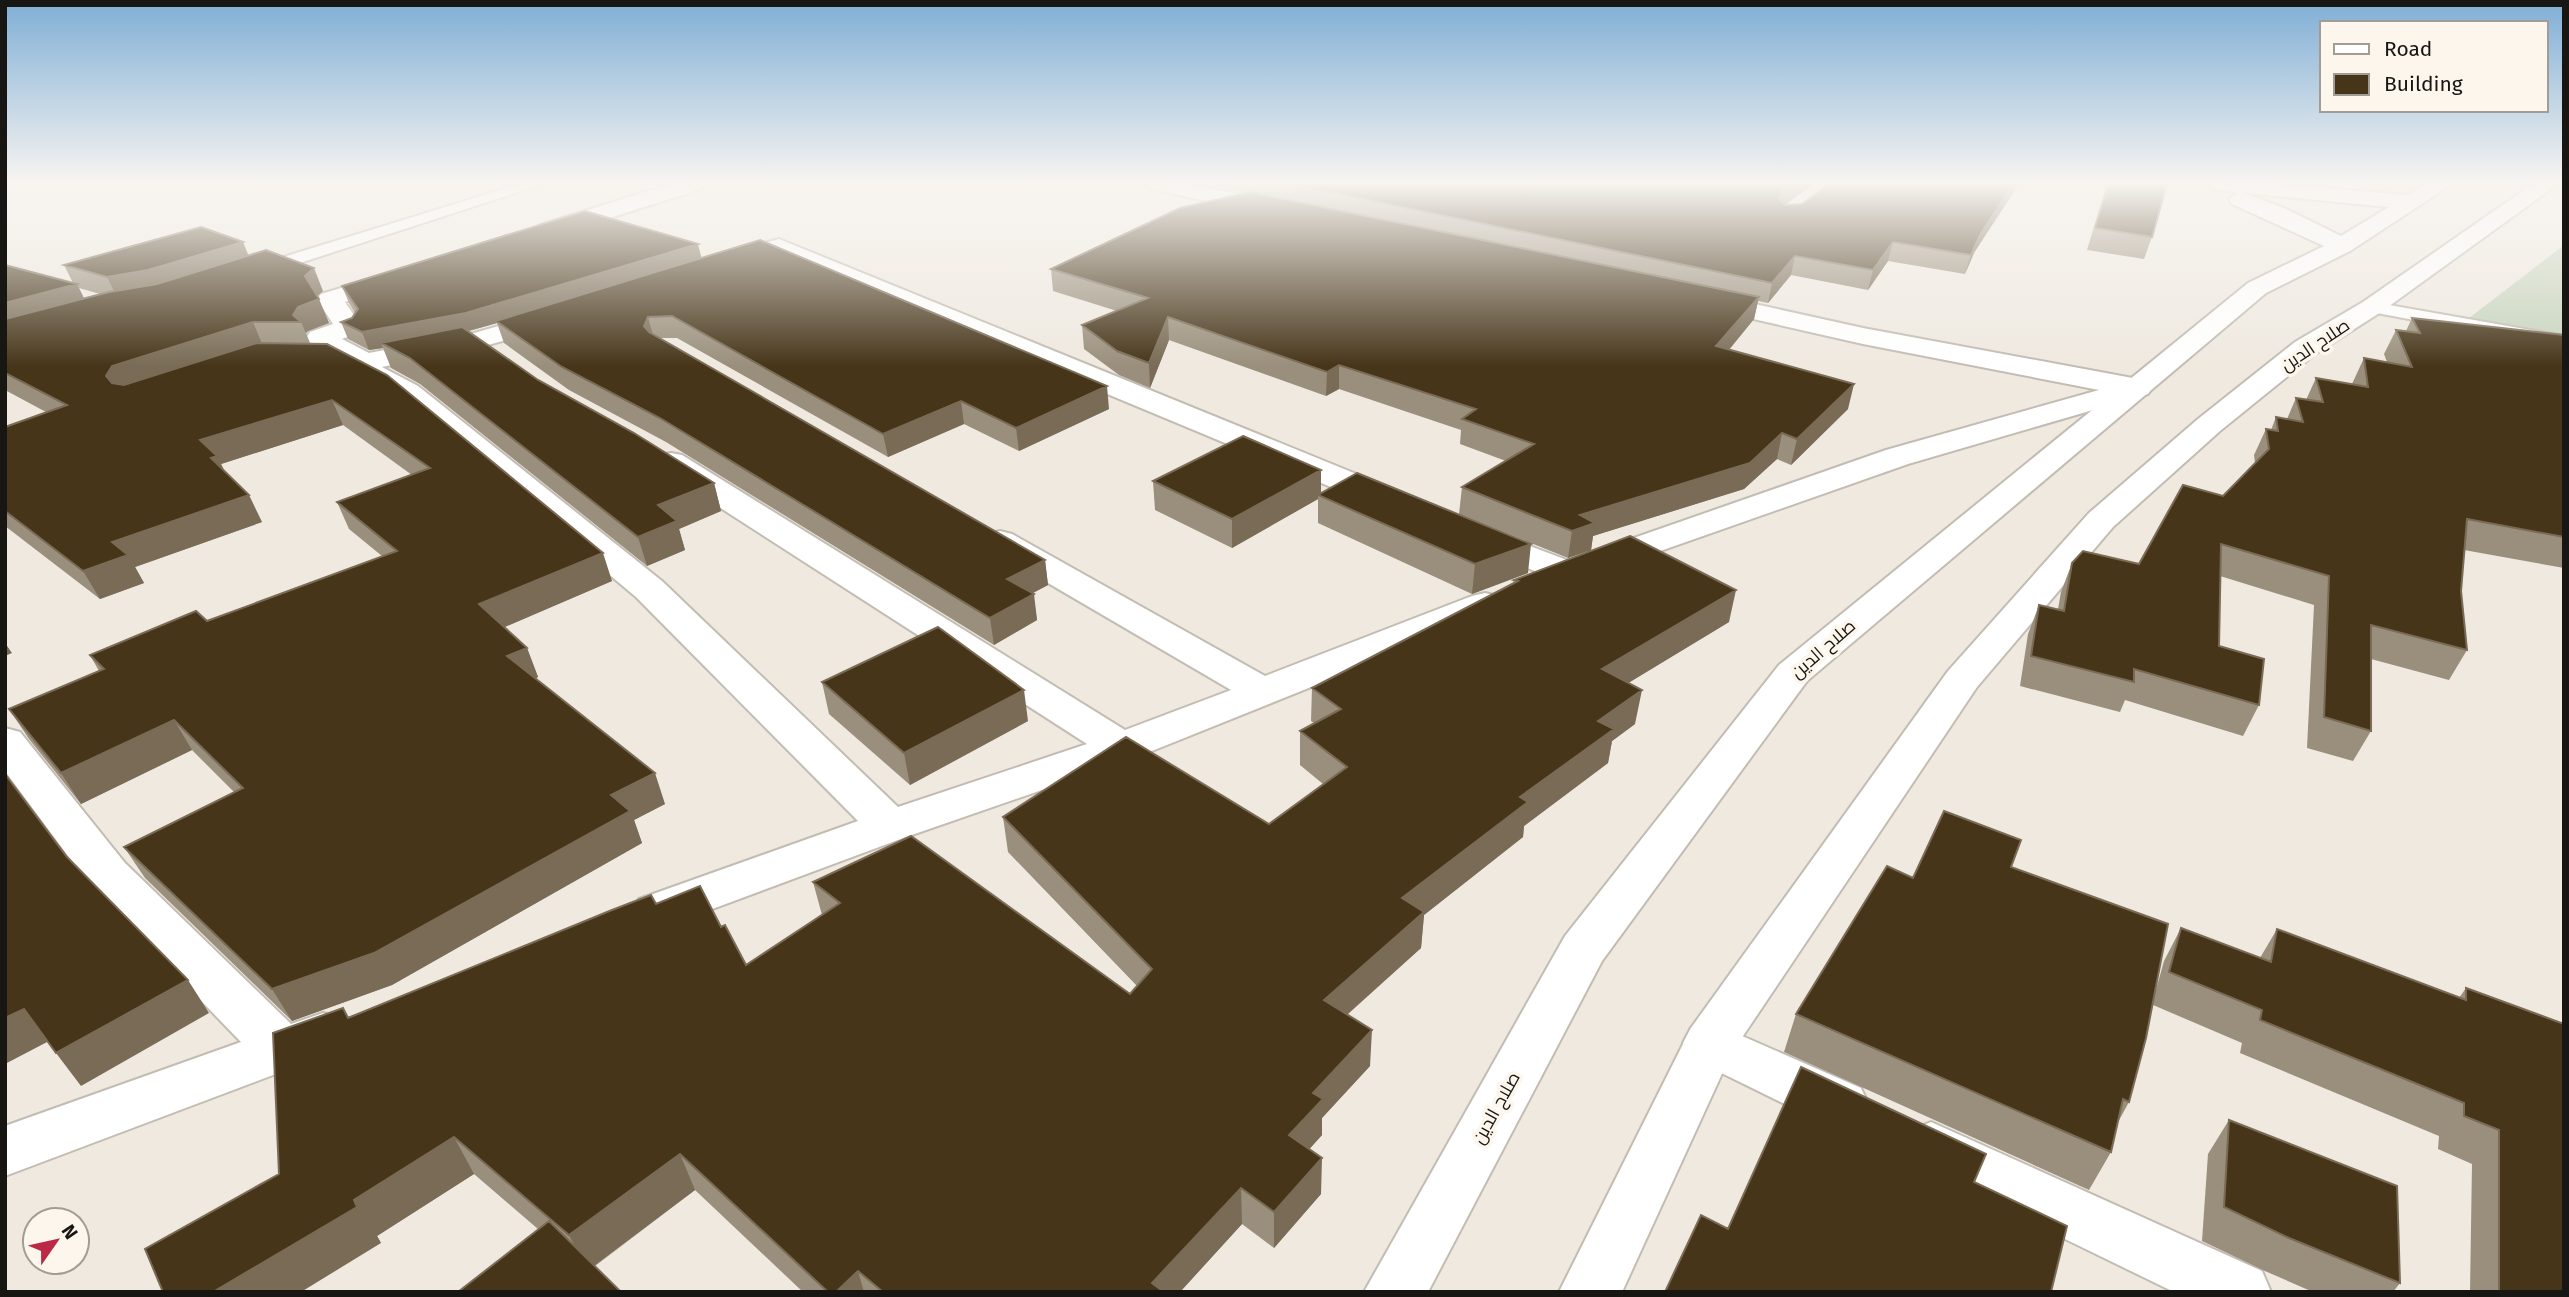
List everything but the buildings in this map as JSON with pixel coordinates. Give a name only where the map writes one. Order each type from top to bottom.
[{"type":"main road","name":"صلاح الدين","points":[[1590,1292],[1710,1043],[1962,679],[2101,520],[2209,425],[2294,357],[2372,307],[2461,245]]},
{"type":"main road","points":[[697,271],[779,246],[781,250],[1414,510]]},
{"type":"main road","name":"صلاح الدين","points":[[1395,1292],[1583,949],[1793,673],[2257,288],[2342,246]]},
{"type":"main road","points":[[421,270],[330,299],[349,327],[320,338],[365,362],[477,340],[574,312]]},
{"type":"main road","points":[[1676,295],[1863,336],[2138,388]]},
{"type":"main road","points":[[477,340],[507,362]]},
{"type":"main road","points":[[290,357],[344,358],[408,391],[649,589],[890,826]]},
{"type":"main road","points":[[618,926],[890,826],[1122,747],[1567,573],[1897,457],[2138,388]]},
{"type":"main road","points":[[642,444],[1122,747]]},
{"type":"main road","points":[[1452,525],[1567,573]]},
{"type":"main road","points":[[976,527],[1262,691]]},
{"type":"main road","points":[[5,741],[108,875],[282,1049]]},
{"type":"main road","points":[[5,1151],[359,1021]]},
{"type":"main road","points":[[1710,1043],[2240,1292]]},
{"type":"lane","points":[[240,276],[341,245]]},
{"type":"lane","points":[[2372,307],[2564,342]]},
{"type":"green space","points":[[2564,245],[2564,338],[2464,322]]}]
